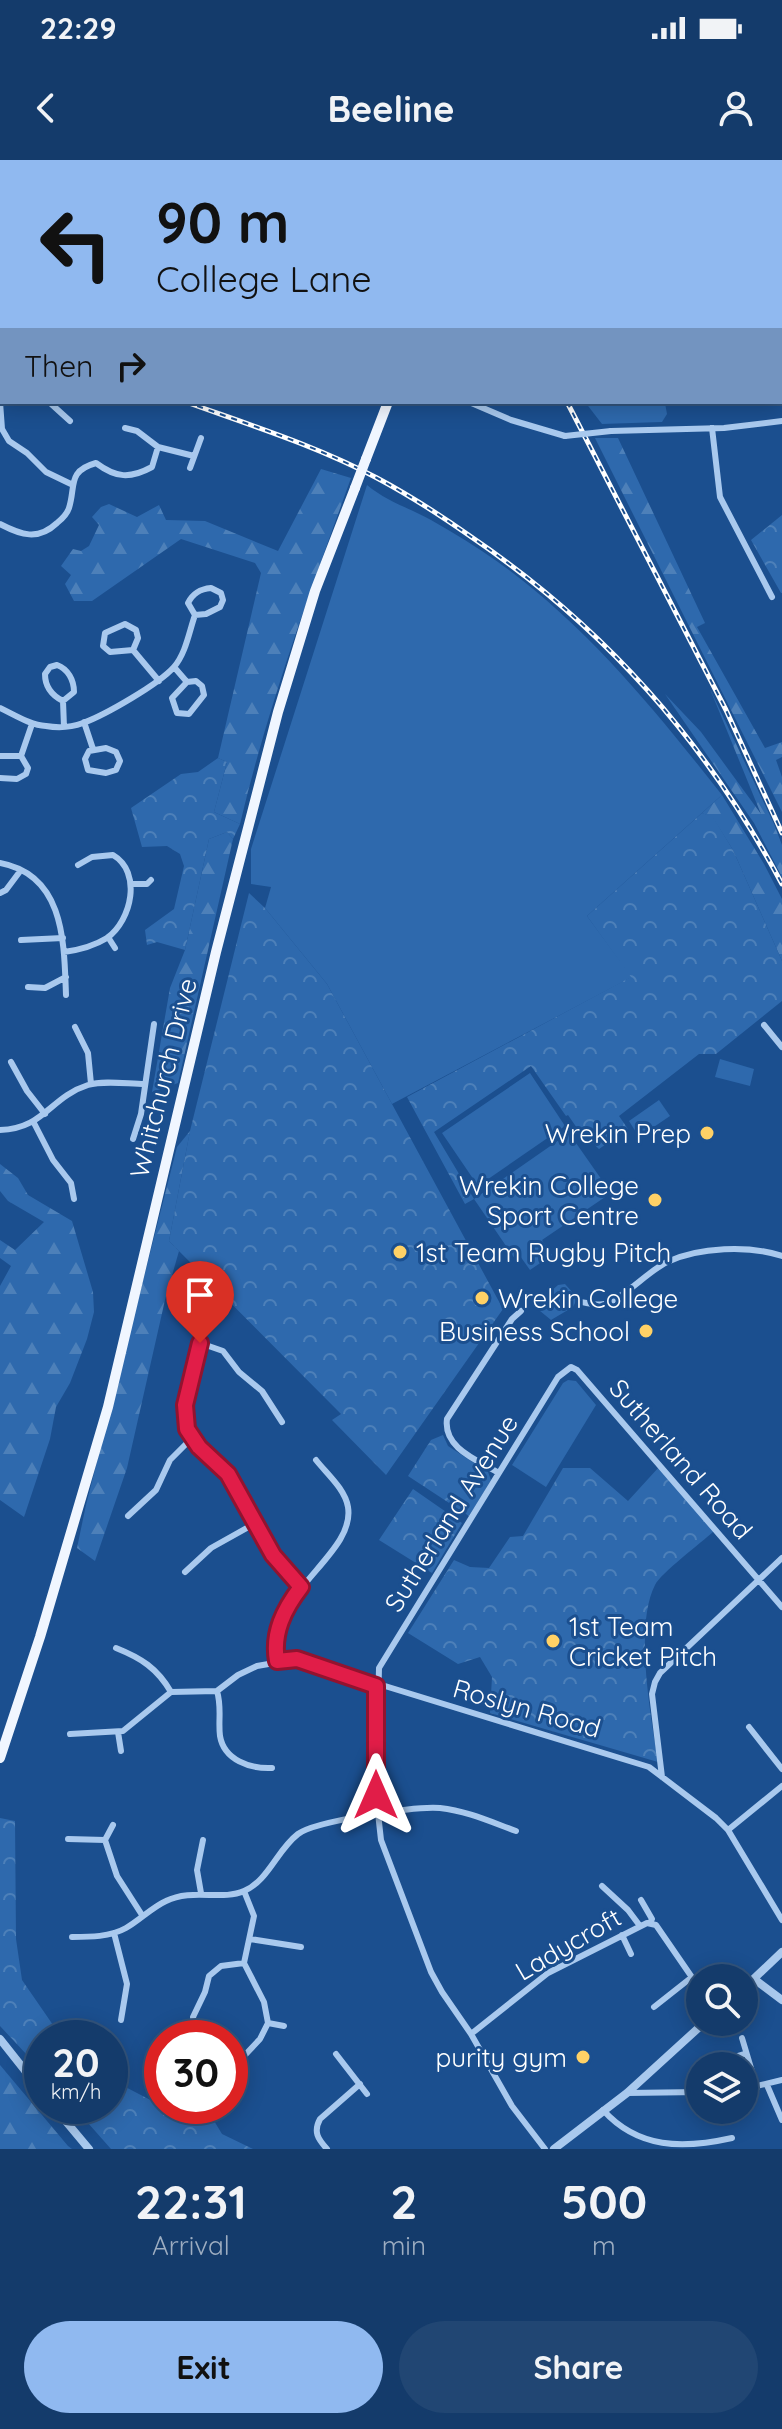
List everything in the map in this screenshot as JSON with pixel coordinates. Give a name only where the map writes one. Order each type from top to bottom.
[{"type":"main road","name":"Whitchurch Drive","points":[[0,1758],[40,1637],[108,1407],[216,952],[278,712],[315,591],[386,408]]},
{"type":"street","points":[[3,404],[2,429],[9,441],[46,472],[73,485]]},
{"type":"street","points":[[51,404],[70,421]]},
{"type":"street","points":[[474,404],[503,417],[565,436],[782,421]]},
{"type":"street","points":[[125,428],[137,431],[158,447],[194,456]]},
{"type":"street","points":[[713,428],[720,497],[772,597]]},
{"type":"street","points":[[190,468],[201,438]]},
{"type":"street","points":[[0,524],[27,535],[40,535],[51,529],[68,510],[76,474],[85,466],[96,463],[121,477],[139,474],[152,467],[158,447]]},
{"type":"street","points":[[0,708],[32,724],[64,727],[84,722],[159,681],[174,667],[195,615],[188,603],[197,591],[211,588],[221,593],[223,600],[220,607],[206,614],[195,615]]},
{"type":"street","points":[[125,624],[131,626],[138,638],[133,650],[110,652],[103,646],[105,633],[125,624]]},
{"type":"street","points":[[133,650],[159,681]]},
{"type":"street","points":[[57,665],[64,668],[74,686],[74,692],[63,701],[54,696],[45,682],[45,674],[50,667],[57,665]]},
{"type":"street","points":[[174,667],[187,682]]},
{"type":"street","points":[[196,681],[202,686],[204,695],[189,714],[183,715],[177,713],[172,698],[187,682],[196,681]]},
{"type":"street","points":[[63,701],[64,727]]},
{"type":"street","points":[[84,722],[93,749]]},
{"type":"street","points":[[0,778],[17,779],[26,774],[28,768],[21,756],[32,724]]},
{"type":"street","points":[[106,748],[116,752],[120,761],[116,770],[106,773],[88,770],[85,759],[93,749],[106,748]]},
{"type":"street","points":[[0,756],[21,756]]},
{"type":"street","points":[[64,952],[93,945],[108,937],[121,921],[131,884],[127,867],[113,855],[92,857],[78,865]]},
{"type":"street","points":[[0,863],[21,870],[37,882],[51,900],[62,924],[66,995]]},
{"type":"street","points":[[0,893],[6,890],[21,870]]},
{"type":"street","points":[[131,884],[147,884],[151,880]]},
{"type":"street","points":[[108,937],[115,948]]},
{"type":"street","points":[[21,940],[63,938]]},
{"type":"street","points":[[28,987],[45,988],[66,977]]},
{"type":"street","points":[[133,1139],[141,1114],[154,1024]]},
{"type":"street","points":[[764,1025],[782,1047]]},
{"type":"street","points":[[75,1027],[88,1053],[91,1084]]},
{"type":"street","points":[[11,1062],[27,1091],[45,1114]]},
{"type":"street","points":[[0,1130],[14,1130],[34,1123],[63,1096],[91,1084],[145,1084]]},
{"type":"street","points":[[34,1123],[53,1160],[71,1183],[74,1196],[84,1191]]},
{"type":"street","points":[[581,1302],[606,1303],[665,1263],[682,1256],[747,1250],[781,1256]]},
{"type":"street","points":[[499,1473],[451,1443],[445,1431],[447,1419],[512,1319],[521,1311]]},
{"type":"street","points":[[203,1331],[185,1405],[184,1417],[192,1438],[228,1474],[279,1565],[301,1587]]},
{"type":"street","points":[[200,1343],[223,1351],[239,1372],[262,1391],[282,1422]]},
{"type":"street","name":"Sutherland Avenue","points":[[376,1686],[379,1668],[558,1377],[571,1367]]},
{"type":"street","name":"Sutherland Road","points":[[571,1367],[577,1370],[782,1607]]},
{"type":"street","points":[[128,1516],[156,1490],[170,1460],[192,1438]]},
{"type":"street","points":[[70,1734],[118,1732],[130,1728],[154,1703],[171,1692],[217,1691],[246,1670],[277,1661],[274,1649],[289,1603],[317,1571],[347,1521],[348,1508],[344,1496],[316,1460]]},
{"type":"street","points":[[185,1572],[211,1548],[254,1524]]},
{"type":"street","points":[[662,1777],[652,1694],[655,1682],[660,1673],[782,1558]]},
{"type":"street","points":[[116,1648],[151,1666],[171,1692]]},
{"type":"street","name":"Roslyn Road","points":[[277,1661],[297,1659],[376,1686],[649,1767],[728,1830],[782,1920]]},
{"type":"street","points":[[376,1686],[376,1815],[384,1848],[426,1961],[442,1992],[471,2034],[512,2106],[545,2149]]},
{"type":"street","points":[[217,1691],[221,1707],[220,1733],[226,1749],[234,1759],[246,1765],[272,1768]]},
{"type":"street","points":[[749,1727],[782,1769]]},
{"type":"street","points":[[118,1732],[121,1751]]},
{"type":"street","points":[[728,1830],[782,1786]]},
{"type":"street","points":[[72,1937],[114,1933],[169,1899],[201,1893],[234,1894],[244,1891],[265,1873],[284,1847],[302,1831],[316,1825],[417,1808],[440,1808],[469,1814],[516,1831]]},
{"type":"street","points":[[113,1825],[105,1840],[117,1876],[142,1915]]},
{"type":"street","points":[[68,1839],[105,1840]]},
{"type":"street","points":[[201,1893],[197,1870],[203,1840]]},
{"type":"street","points":[[602,1886],[640,1926]]},
{"type":"street","points":[[244,1891],[254,1916],[244,1963],[264,2002],[268,2023],[260,2039],[248,2052]]},
{"type":"street","name":"Ladycroft","points":[[641,1900],[652,1919],[650,1923]]},
{"type":"street","name":"Ladycroft","points":[[471,2034],[548,1973],[640,1926],[656,1925],[686,1968]]},
{"type":"street","points":[[114,1933],[127,1984],[121,2020]]},
{"type":"street","points":[[622,1935],[627,1951]]},
{"type":"street","points":[[250,1939],[301,1947]]},
{"type":"street","points":[[758,1975],[782,1952]]},
{"type":"street","points":[[194,2020],[209,1976],[221,1966],[244,1963]]},
{"type":"street","points":[[654,2007],[686,1982]]},
{"type":"street","points":[[758,1982],[782,2000]]},
{"type":"street","points":[[268,2023],[284,2026]]},
{"type":"street","points":[[554,2149],[627,2093],[690,2036]]},
{"type":"street","points":[[742,2038],[744,2052]]},
{"type":"street","points":[[0,2039],[24,2069]]},
{"type":"street","points":[[336,2054],[367,2094]]},
{"type":"street","points":[[758,2088],[782,2080]]},
{"type":"street","points":[[327,2149],[318,2140],[316,2126],[360,2084]]},
{"type":"street","points":[[767,2085],[782,2120]]},
{"type":"street","points":[[627,2093],[686,2092]]},
{"type":"street","points":[[603,2110],[632,2137],[654,2145],[703,2148],[732,2138]]},
{"type":"street","points":[[68,2124],[89,2149]]},
{"type":"green space","points":[[587,404],[665,404],[667,414],[662,422],[602,424]]},
{"type":"green space","points":[[595,438],[618,438],[705,623],[697,627],[765,748],[782,742],[782,757],[776,760],[782,777],[782,812]]},
{"type":"green space","points":[[321,469],[351,478],[277,692],[240,824],[214,812],[227,762],[218,758],[261,573],[255,563],[181,539],[92,601],[74,601],[65,584],[71,575],[61,566],[73,549],[81,551],[89,546],[99,525],[92,517],[101,507],[109,504],[137,517],[159,505],[166,520],[205,521],[278,551]]},
{"type":"green space","points":[[367,485],[482,551],[561,613],[645,701],[722,795],[587,916],[632,977],[392,1104],[327,984],[265,908],[271,887],[251,884],[251,849]]},
{"type":"green space","points":[[782,515],[782,593],[781,593],[751,540]]},
{"type":"green space","points":[[710,689],[774,824],[782,845],[782,877],[754,823],[665,694],[701,732],[761,814]]},
{"type":"green space","points":[[218,758],[227,762],[214,812],[240,824],[233,839],[227,832],[209,839],[185,950],[157,942],[147,945],[145,930],[174,909],[184,866],[180,854],[167,846],[142,847],[131,808],[181,774],[198,772]]},
{"type":"green space","points":[[722,795],[782,899],[782,961],[733,850],[713,818],[702,813]]},
{"type":"green space","points":[[702,813],[713,817],[733,850],[782,961],[782,1001],[716,1054],[699,1054],[619,1116],[628,1129],[599,1149],[566,1116],[531,1066],[434,1132],[474,1199],[465,1204],[407,1097],[631,977],[587,916]]},
{"type":"green space","points":[[227,832],[233,839],[178,1083],[152,1092],[170,988],[185,950],[209,839]]},
{"type":"green space","points":[[249,893],[327,984],[503,1309],[386,1475],[332,1420],[341,1414],[169,1241],[190,1131]]},
{"type":"green space","points":[[720,1059],[754,1069],[750,1086],[715,1077]]},
{"type":"green space","points":[[530,1073],[565,1126],[478,1186],[442,1133]]},
{"type":"green space","points":[[659,1100],[670,1116],[639,1137],[629,1121]]},
{"type":"green space","points":[[190,1131],[169,1241],[179,1251],[127,1468],[95,1561],[77,1548],[86,1505],[177,1147]]},
{"type":"green space","points":[[569,1133],[611,1193],[542,1240],[552,1255],[530,1270],[520,1256],[515,1259],[474,1199]]},
{"type":"green space","points":[[0,1164],[18,1178],[28,1195],[72,1221],[93,1292],[94,1312],[87,1339],[70,1383],[56,1407],[50,1439],[24,1517],[0,1500],[0,1286],[11,1266],[0,1258],[0,1240],[15,1250],[44,1222],[8,1201],[0,1191]]},
{"type":"green space","points":[[565,1284],[576,1301],[573,1307],[551,1320],[534,1306],[558,1285]]},
{"type":"green space","points":[[576,1381],[596,1405],[546,1487],[512,1465],[563,1383]]},
{"type":"green space","points":[[443,1435],[448,1446],[488,1472],[491,1480],[469,1516],[408,1476],[431,1440]]},
{"type":"green space","points":[[659,1467],[714,1531],[659,1580],[649,1603],[646,1672],[658,1762],[490,1713],[492,1677],[480,1657],[458,1664],[408,1633],[454,1560],[470,1567],[489,1568],[510,1537],[523,1536],[563,1468],[590,1468],[628,1501]]},
{"type":"green space","points":[[413,1489],[462,1523],[432,1573],[379,1540]]},
{"type":"green space","points":[[0,1818],[15,1821],[16,1939],[22,1980],[50,2020],[24,2020],[24,2052],[0,2026]]},
{"type":"green space","points":[[0,2065],[24,2094],[24,2124],[50,2124],[72,2149],[0,2149]]},
{"type":"green space","points":[[128,2088],[144,2097],[144,2124],[216,2124],[222,2134],[253,2149],[111,2149],[89,2124],[128,2124]]},
{"type":"railway","points":[[192,404],[354,466],[436,513],[519,571],[607,648],[685,735],[752,831],[782,884]]},
{"type":"railway","points":[[568,404],[726,710],[782,833]]},
{"type":"place","name":"Wrekin Prep","points":[[707,1133]]},
{"type":"place","name":"Wrekin College Sport Centre","points":[[655,1200]]},
{"type":"place","name":"1st Team Rugby Pitch","points":[[400,1252]]},
{"type":"place","name":"Wrekin College","points":[[482,1298]]},
{"type":"place","name":"Business School","points":[[646,1331]]},
{"type":"place","name":"1st Team Cricket Pitch","points":[[553,1641]]},
{"type":"place","name":"purity gym","points":[[583,2057]]},
{"type":"route","points":[[200,1343],[185,1405],[187,1429],[199,1447],[228,1474],[279,1565],[301,1587],[289,1603],[279,1626],[274,1649],[277,1661],[297,1659],[376,1686],[376,1795]]}]
